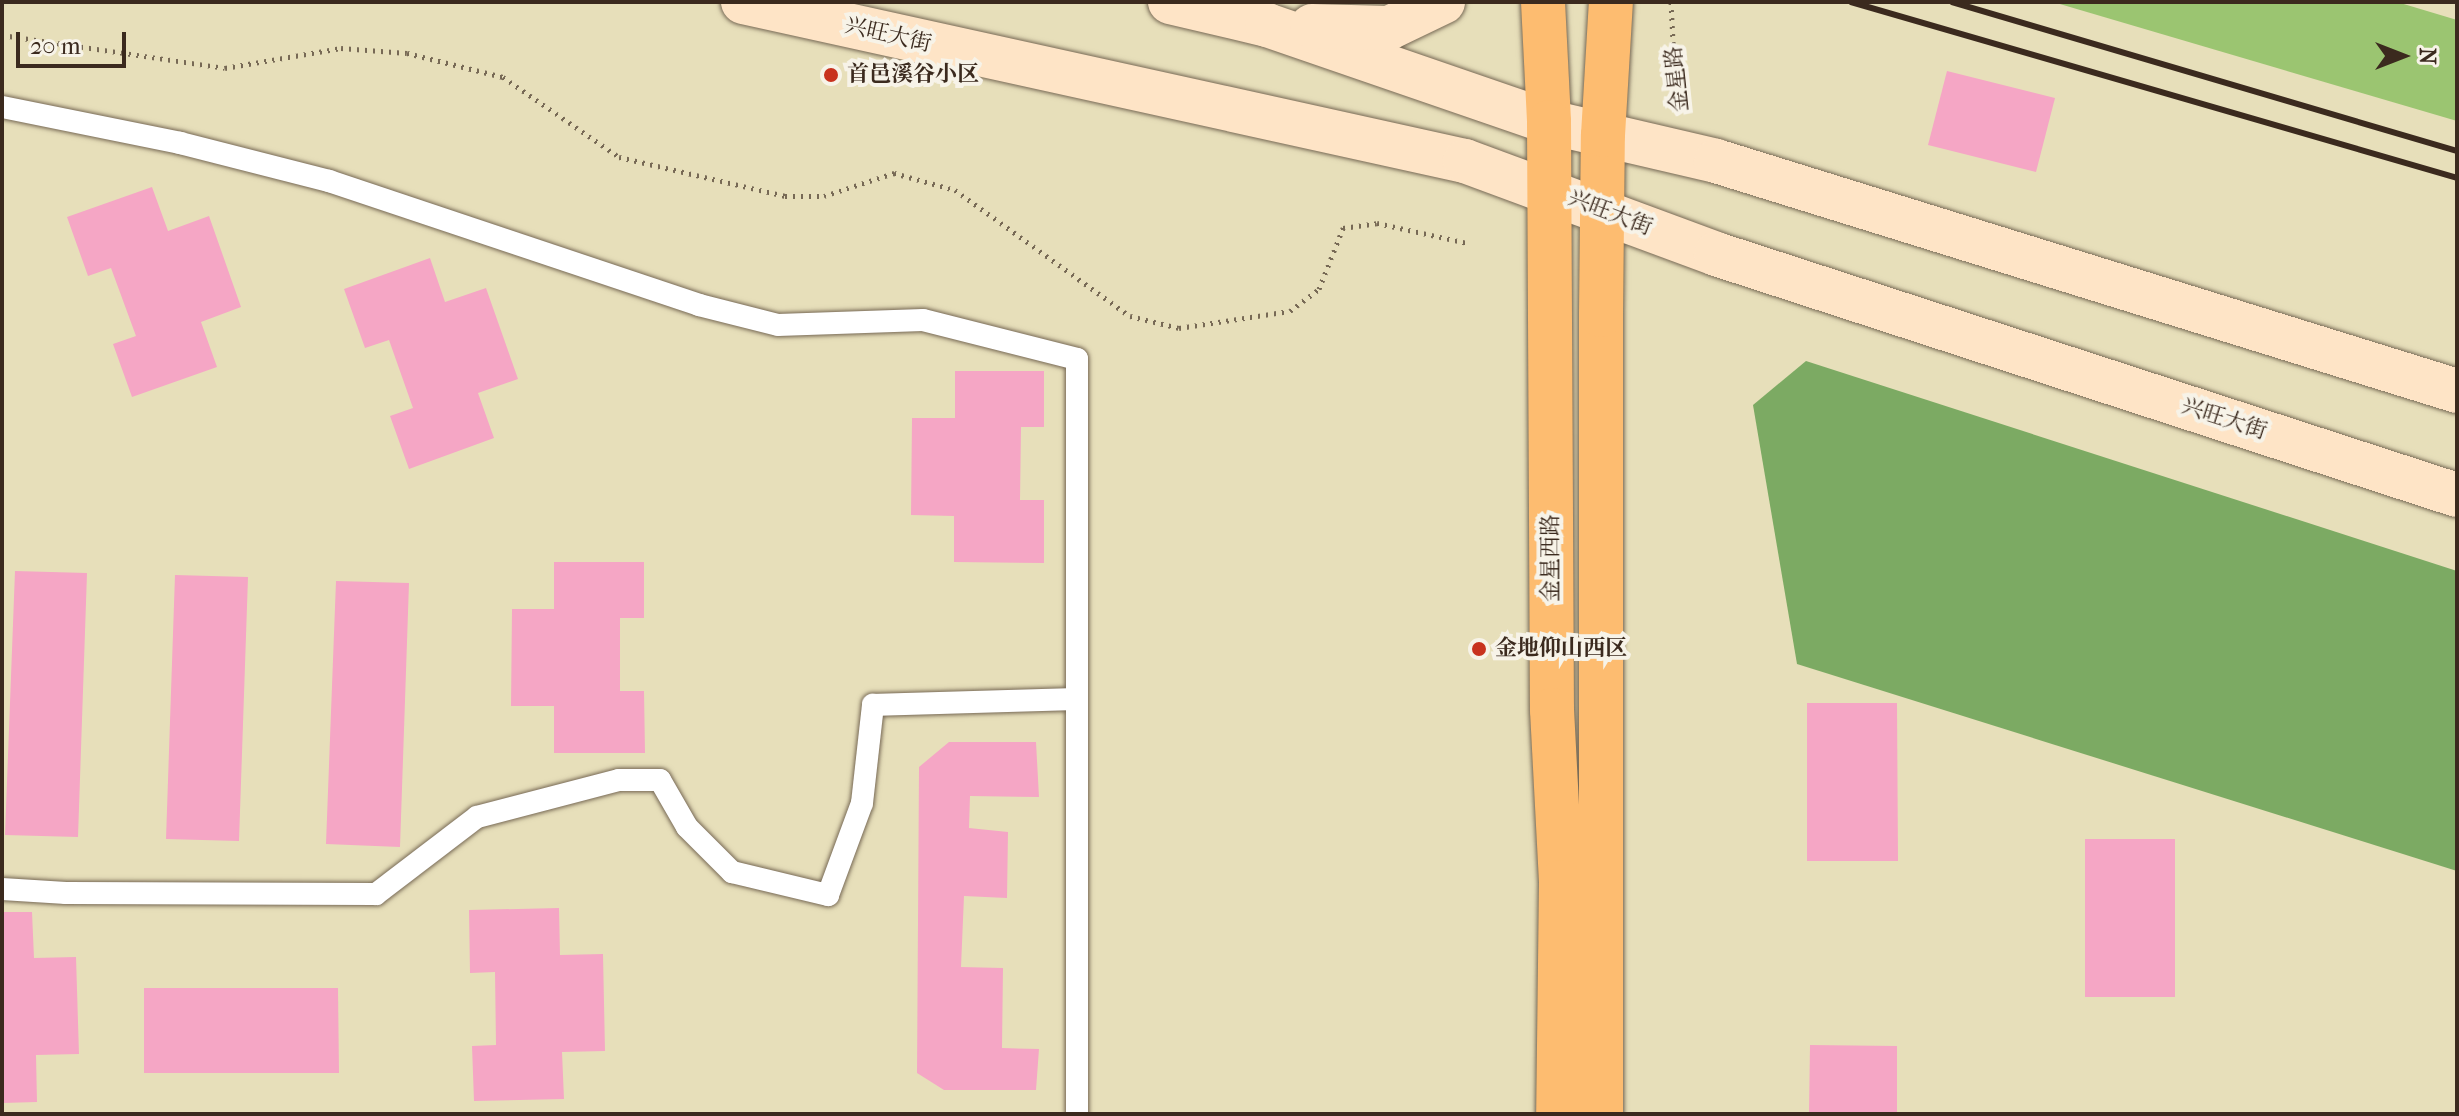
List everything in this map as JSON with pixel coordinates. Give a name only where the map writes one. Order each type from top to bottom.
[{"type":"main road","name":"兴旺大街","points":[[743,2],[1465,161],[1716,254],[2457,495]]},
{"type":"main road","points":[[1170,2],[1267,25],[1549,122],[1716,161],[2457,391]]},
{"type":"main road","points":[[1267,25],[1389,28],[1443,2]]},
{"type":"main road","name":"金星西路","points":[[1543,2],[1549,122],[1552,710],[1561,882],[1558,1114]]},
{"type":"main road","points":[[1590,2],[1603,135]]},
{"type":"main road","points":[[1601,1114],[1603,135],[1611,2]]},
{"type":"lane","points":[[2,107],[180,143],[329,181],[699,305],[778,325],[923,320],[1077,359],[1074,699],[1077,1114]]},
{"type":"lane","points":[[2,889],[66,893],[376,894],[477,817],[619,780],[660,780],[687,827],[732,872],[828,895],[862,803],[873,705],[1074,699]]},
{"type":"path","name":"金星路","points":[[1671,2],[1675,81],[1688,156]]},
{"type":"path","points":[[2,35],[225,68],[341,48],[407,53],[503,77],[619,157],[785,196],[824,196],[894,173],[955,190],[1130,316],[1179,328],[1290,311],[1319,289],[1343,228],[1377,223],[1467,243]]},
{"type":"green space","points":[[2053,2],[2397,2],[2457,20],[2457,121]]},
{"type":"green space","points":[[1806,361],[2457,571],[2457,871],[1797,664],[1753,405]]},
{"type":"building","points":[[1947,71],[2055,98],[2036,172],[1928,145]]},
{"type":"building","points":[[152,187],[168,231],[209,216],[241,307],[201,322],[217,367],[132,397],[113,344],[136,336],[111,268],[88,276],[67,217]]},
{"type":"building","points":[[430,258],[445,302],[486,288],[518,379],[478,393],[494,438],[409,469],[390,416],[413,408],[389,340],[365,348],[344,289]]},
{"type":"building","points":[[955,371],[1044,371],[1044,427],[1021,427],[1020,500],[1044,500],[1044,563],[954,562],[954,516],[911,515],[912,418],[955,418]]},
{"type":"building","points":[[554,562],[644,562],[644,618],[620,618],[620,691],[644,691],[645,753],[554,753],[554,706],[511,706],[512,609],[554,609]]},
{"type":"building","points":[[15,571],[87,573],[78,837],[5,835]]},
{"type":"building","points":[[175,575],[248,577],[239,841],[166,839]]},
{"type":"building","points":[[336,581],[409,583],[400,847],[326,844]]},
{"type":"building","points":[[1807,703],[1897,703],[1898,861],[1807,861]]},
{"type":"building","points":[[949,742],[1036,742],[1039,797],[970,796],[969,828],[1008,832],[1007,898],[964,896],[961,967],[1003,968],[1002,1048],[1039,1049],[1036,1090],[944,1090],[917,1073],[919,767]]},
{"type":"building","points":[[2085,839],[2175,839],[2175,997],[2085,997]]},
{"type":"building","points":[[559,908],[560,955],[603,954],[605,1051],[562,1052],[564,1099],[474,1101],[472,1046],[496,1045],[495,972],[470,973],[469,910]]},
{"type":"building","points":[[2,912],[32,912],[34,958],[76,957],[79,1054],[36,1055],[37,1102],[2,1103]]},
{"type":"building","points":[[144,988],[338,988],[339,1073],[144,1073]]},
{"type":"building","points":[[1810,1045],[1897,1046],[1897,1114],[1809,1114]]},
{"type":"railway","points":[[1851,2],[2457,178]]},
{"type":"railway","points":[[1952,2],[2457,151]]},
{"type":"place","name":"首邑溪谷小区","points":[[831,75]]},
{"type":"place","name":"金地仰山西区","points":[[1479,649]]}]
